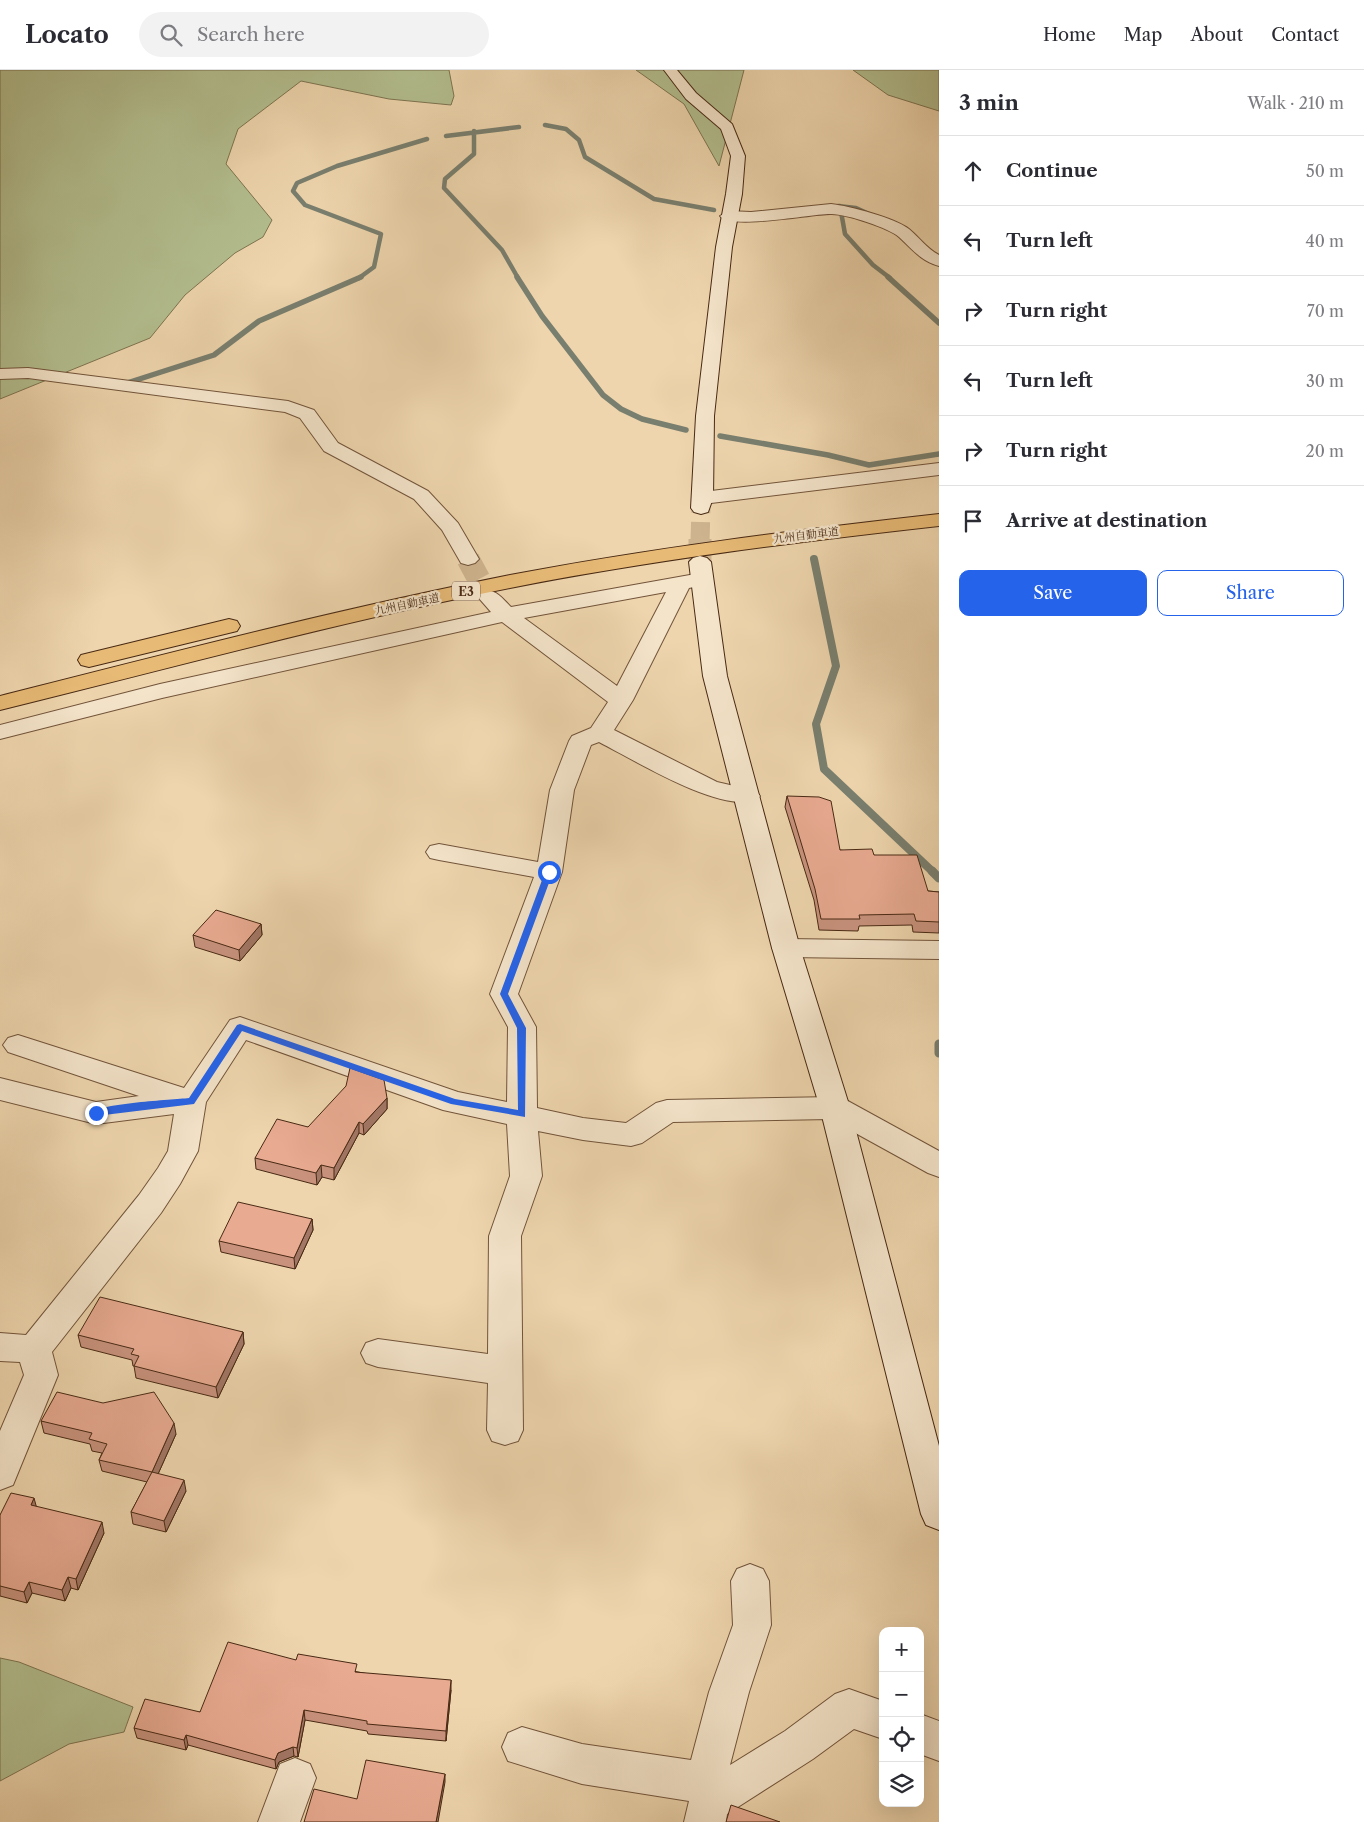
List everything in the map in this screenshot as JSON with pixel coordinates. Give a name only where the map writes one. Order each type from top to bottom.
[{"type":"highway","name":"九州自動車道","points":[[0,683],[208,631],[500,566],[770,523],[939,504]]},
{"type":"highway","name":"九州自動車道","points":[[0,703],[353,615],[510,582],[651,556],[782,537],[939,520]]},
{"type":"street","points":[[670,70],[691,96],[727,127],[738,156],[733,200],[728,216],[704,416],[702,503],[939,469]]},
{"type":"street","points":[[728,216],[751,217],[831,210],[850,211],[902,232],[922,252],[939,261]]},
{"type":"street","points":[[0,374],[28,374],[288,407],[307,414],[331,447],[382,472],[421,495],[452,527],[468,560]]},
{"type":"street","points":[[0,732],[160,691],[694,575]]},
{"type":"street","points":[[505,1430],[505,1236],[526,1176],[522,1114],[522,1028],[504,994],[549,872],[562,790],[581,741],[600,733],[694,575]]},
{"type":"street","points":[[694,575],[715,676],[786,948],[835,1108],[857,1200],[939,1514]]},
{"type":"street","points":[[488,596],[506,615],[621,700]]},
{"type":"street","points":[[600,733],[709,788],[747,796]]},
{"type":"street","points":[[439,852],[549,872]]},
{"type":"street","points":[[786,948],[939,950]]},
{"type":"street","points":[[34,1350],[150,1204],[169,1176],[183,1151],[191,1101],[240,1027],[454,1102],[522,1114],[584,1129],[631,1135],[666,1111],[835,1108],[939,1165]]},
{"type":"street","points":[[18,1045],[191,1101]]},
{"type":"street","points":[[0,1089],[96,1113],[123,1108],[191,1101]]},
{"type":"street","points":[[0,1347],[34,1350]]},
{"type":"street","points":[[0,1474],[41,1375],[34,1350]]},
{"type":"street","points":[[378,1353],[506,1371]]},
{"type":"street","points":[[714,1797],[728,1692],[752,1625],[750,1581]]},
{"type":"street","points":[[522,1748],[714,1797],[799,1745],[850,1708],[879,1719]]},
{"type":"street","points":[[924,1735],[939,1741]]},
{"type":"street","points":[[279,1822],[296,1778]]},
{"type":"green space","points":[[0,70],[449,70],[454,96],[451,105],[389,99],[301,81],[238,129],[226,164],[272,220],[263,237],[235,253],[185,295],[150,338],[0,399]]},
{"type":"green space","points":[[636,70],[744,70],[719,166],[684,104]]},
{"type":"green space","points":[[853,70],[939,70],[939,111],[888,95]]},
{"type":"green space","points":[[0,1658],[19,1662],[133,1707],[124,1732],[69,1744],[0,1781]]},
{"type":"building","points":[[787,796],[819,797],[831,801],[840,850],[872,849],[874,855],[917,855],[928,891],[939,892],[939,922],[916,921],[914,914],[859,915],[860,919],[821,919],[815,889]]},
{"type":"building","points":[[216,910],[261,924],[239,950],[193,935]]},
{"type":"building","points":[[350,1068],[384,1080],[387,1098],[363,1124],[359,1122],[334,1168],[321,1165],[316,1173],[255,1158],[277,1119],[308,1127],[346,1086]]},
{"type":"building","points":[[238,1202],[312,1219],[294,1258],[219,1241]]},
{"type":"building","points":[[100,1297],[243,1332],[216,1387],[134,1366],[139,1356],[131,1354],[134,1349],[78,1335]]},
{"type":"building","points":[[57,1392],[103,1403],[154,1392],[174,1423],[152,1472],[99,1460],[107,1444],[89,1439],[92,1433],[41,1421]]},
{"type":"building","points":[[152,1472],[184,1480],[164,1521],[131,1512]]},
{"type":"building","points":[[11,1493],[34,1498],[31,1505],[102,1522],[76,1579],[68,1577],[62,1590],[29,1582],[24,1592],[0,1586],[0,1515]]},
{"type":"building","points":[[228,1642],[296,1660],[298,1654],[357,1664],[355,1672],[451,1680],[446,1731],[367,1724],[367,1721],[304,1710],[297,1748],[293,1747],[278,1753],[275,1760],[186,1735],[184,1740],[134,1728],[145,1699],[200,1712]]},
{"type":"building","points":[[366,1760],[445,1774],[436,1822],[304,1822],[314,1789],[357,1799]]},
{"type":"building","points":[[731,1805],[780,1822],[726,1822]]},
{"type":"waterway","points":[[545,125],[566,129],[579,140],[585,157],[654,199],[714,210]]},
{"type":"waterway","points":[[474,133],[519,127]]},
{"type":"waterway","points":[[446,136],[474,133]]},
{"type":"waterway","points":[[474,133],[474,154],[445,179],[444,188],[502,250],[518,278]]},
{"type":"waterway","points":[[359,278],[374,267],[381,234],[305,205],[293,191],[297,183],[337,166],[427,139]]},
{"type":"waterway","points":[[840,206],[856,208],[869,214]]},
{"type":"waterway","points":[[840,206],[845,234],[873,265],[890,278]]},
{"type":"waterway","points":[[517,277],[542,316],[603,395],[621,409],[642,419],[686,430]]},
{"type":"waterway","points":[[888,277],[939,323]]},
{"type":"waterway","points":[[127,383],[214,355],[259,321],[359,278]]},
{"type":"waterway","points":[[720,436],[828,455],[869,465],[939,454]]},
{"type":"waterway","points":[[814,559],[836,666],[816,724],[824,769],[933,872]]},
{"type":"waterway","points":[[933,872],[939,878]]},
{"type":"waterway","points":[[939,1044],[939,1053]]},
{"type":"tunnel","points":[[700,541],[701,508]]},
{"type":"tunnel","points":[[700,541],[700,562]]},
{"type":"tunnel","points":[[468,559],[488,596]]},
{"type":"route","points":[[96,1113],[123,1108],[191,1101],[240,1027],[454,1102],[522,1114],[522,1028],[504,994],[549,872]]}]
